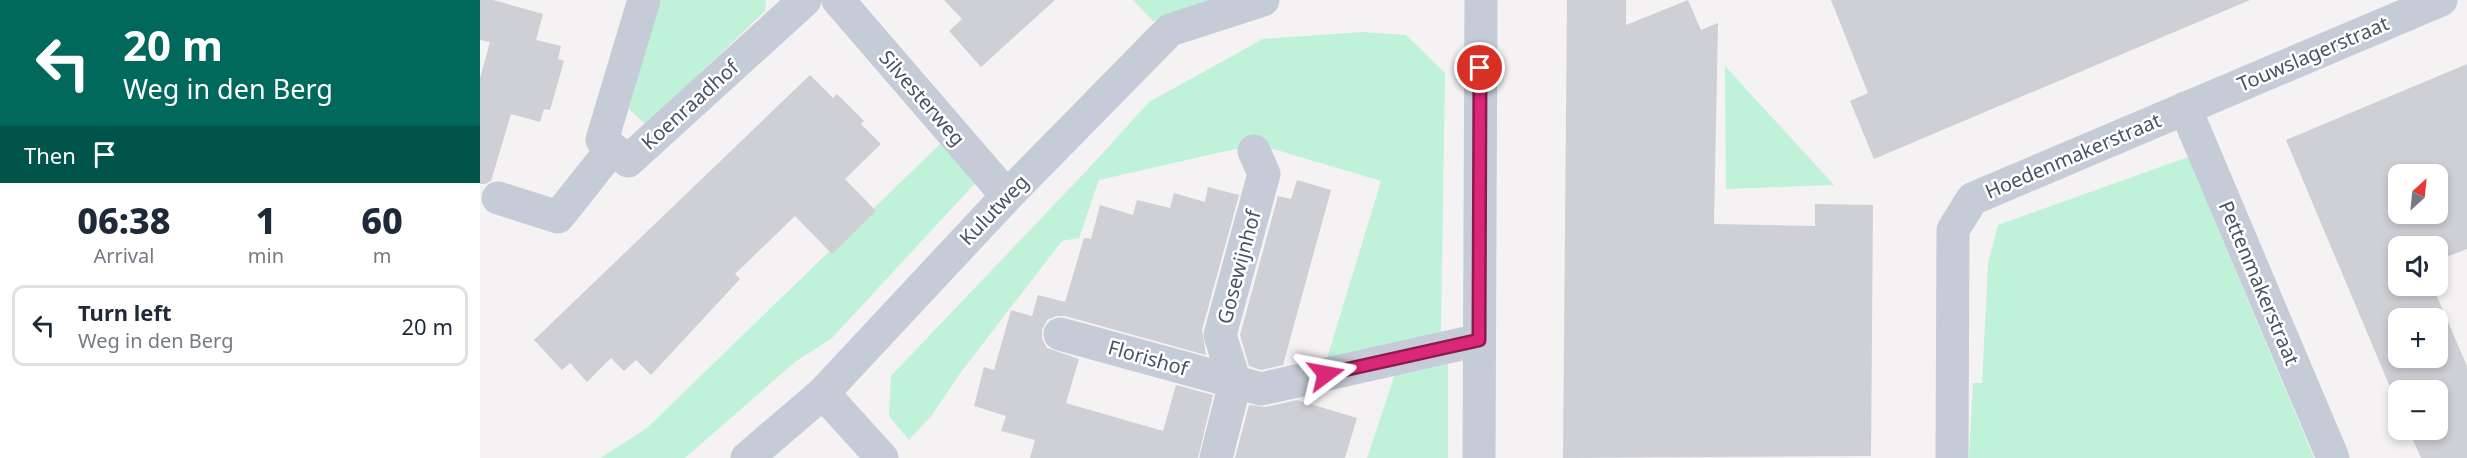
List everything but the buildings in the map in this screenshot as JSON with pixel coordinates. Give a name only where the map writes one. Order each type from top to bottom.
[{"type":"street","name":"Koenraadhof","points":[[644,0],[602,140],[628,161],[805,0]]},
{"type":"street","name":"Silvesterweg","points":[[838,0],[1007,196]]},
{"type":"street","name":"Kulutweg","points":[[747,458],[823,393],[1007,196],[1170,30],[1263,0]]},
{"type":"street","points":[[1479,458],[1481,0]]},
{"type":"street","name":"Touwslagerstraat","points":[[2185,108],[2441,0]]},
{"type":"street","name":"Hoedenmakerstraat","points":[[1952,458],[1953,230],[1972,199],[2185,108]]},
{"type":"street","name":"Pettenmakerstraat","points":[[2185,108],[2333,458]]},
{"type":"street","points":[[498,198],[558,217],[612,149]]},
{"type":"street","name":"Gosewijnhof","points":[[1235,383],[1220,335],[1264,174],[1254,151]]},
{"type":"street","name":"Florishof","points":[[1060,334],[1261,389],[1479,340]]},
{"type":"street","points":[[1216,458],[1235,383]]},
{"type":"street","points":[[823,393],[882,458]]},
{"type":"green space","points":[[658,0],[766,0],[765,11],[646,125],[629,109]]},
{"type":"green space","points":[[1133,0],[1258,0],[1153,21]]},
{"type":"green space","points":[[1362,32],[1406,35],[1445,73],[1441,332],[1326,362],[1381,181],[1257,144],[1099,180],[1079,238],[1062,241],[961,372],[932,415],[909,440],[889,416],[891,376],[1149,102],[1263,39]]},
{"type":"green space","points":[[1725,66],[1834,185],[1726,189]]},
{"type":"green space","points":[[940,144],[977,181],[832,338],[795,362],[685,458],[600,458],[647,428]]},
{"type":"green space","points":[[2188,157],[2314,458],[1969,458],[1973,383],[1982,383],[1988,263],[1998,225]]},
{"type":"green space","points":[[1448,364],[1448,458],[1367,458],[1395,374]]},
{"type":"route","points":[[1326,374],[1479,340],[1480,68]]}]
